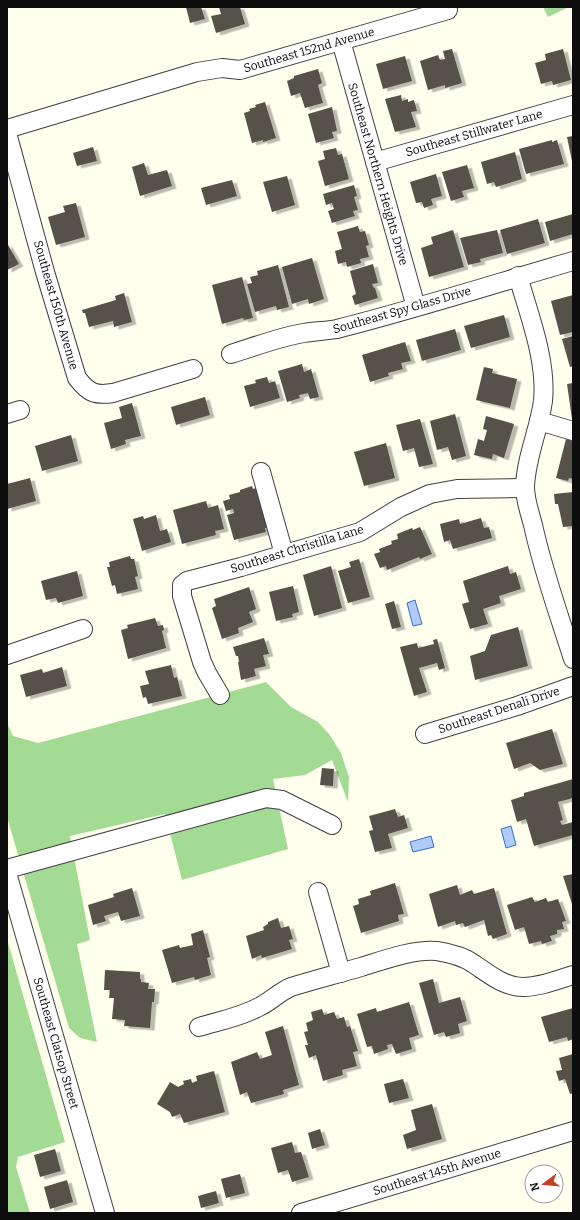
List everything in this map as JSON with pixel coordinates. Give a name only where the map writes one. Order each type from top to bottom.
[{"type":"street","name":"Southeast 152nd Avenue","points":[[7,129],[197,72],[222,68],[240,70],[448,10]]},
{"type":"street","name":"Southeast Northern Heights Drive","points":[[341,41],[416,307]]},
{"type":"street","name":"Southeast Stillwater Lane","points":[[375,162],[573,105]]},
{"type":"street","name":"Southeast 150th Avenue","points":[[7,133],[45,272],[77,378],[85,389],[93,393],[113,393],[194,369]]},
{"type":"street","name":"Southeast Spy Glass Drive","points":[[230,354],[305,333],[336,329],[573,261]]},
{"type":"street","points":[[518,276],[541,362],[543,388],[543,401],[539,421],[527,467],[525,488],[527,502],[536,539],[573,659]]},
{"type":"street","points":[[539,421],[573,430]]},
{"type":"street","points":[[261,472],[284,554]]},
{"type":"street","name":"Southeast Christilla Lane","points":[[220,695],[202,662],[182,596],[182,584],[360,532],[401,507],[430,494],[449,490],[471,488],[525,488]]},
{"type":"street","points":[[7,655],[83,629]]},
{"type":"street","name":"Southeast Denali Drive","points":[[425,734],[517,706],[573,686]]},
{"type":"street","points":[[7,869],[266,798],[282,800],[332,825]]},
{"type":"street","name":"Southeast Clatsop Street","points":[[7,872],[13,915],[105,1213]]},
{"type":"street","points":[[318,892],[341,973]]},
{"type":"street","points":[[199,1027],[247,1013],[260,1007],[282,991],[291,987],[395,956],[414,953],[436,951],[453,954],[473,963],[488,975],[505,984],[522,987],[541,984],[573,975]]},
{"type":"street","name":"Southeast 145th Avenue","points":[[301,1213],[330,1209],[573,1131]]},
{"type":"green space","points":[[543,7],[569,7],[548,17]]},
{"type":"green space","points":[[266,682],[291,707],[318,722],[329,734],[341,753],[349,777],[348,802],[332,760],[305,775],[273,779],[288,849],[182,880],[165,814],[70,836],[90,940],[77,944],[97,1042],[80,1038],[69,1028],[7,817],[7,723],[13,736],[38,743]]},
{"type":"green space","points":[[7,942],[65,1142],[18,1157],[16,1167],[30,1213],[7,1213]]},
{"type":"water","points":[[415,600],[422,624],[413,626],[407,603]]},
{"type":"water","points":[[511,826],[516,845],[506,848],[501,829]]},
{"type":"water","points":[[431,836],[434,847],[413,852],[410,842]]},
{"type":"building","points":[[186,7],[201,7],[205,19],[190,23]]},
{"type":"building","points":[[219,7],[240,7],[245,24],[216,33],[211,16],[221,14]]},
{"type":"building","points":[[452,49],[462,83],[445,88],[445,85],[428,90],[420,61],[438,55],[440,60],[445,59],[443,51]]},
{"type":"building","points":[[563,49],[571,80],[553,85],[552,81],[541,84],[535,63],[546,60],[545,54]]},
{"type":"building","points":[[405,56],[412,81],[383,89],[376,64]]},
{"type":"building","points":[[318,69],[322,83],[318,85],[323,103],[305,108],[300,93],[291,96],[287,81],[294,78],[294,76]]},
{"type":"building","points":[[401,95],[402,101],[408,99],[408,102],[414,100],[417,111],[411,112],[416,127],[395,132],[385,99]]},
{"type":"building","points":[[265,102],[276,138],[263,142],[263,140],[252,143],[244,113],[250,111],[249,109],[256,107],[255,105]]},
{"type":"building","points":[[332,107],[337,131],[332,132],[334,138],[316,143],[308,114]]},
{"type":"building","points":[[573,136],[573,161],[572,161],[567,137]]},
{"type":"building","points":[[552,140],[552,142],[557,140],[564,164],[526,174],[519,149]]},
{"type":"building","points":[[93,147],[97,161],[77,166],[73,153]]},
{"type":"building","points":[[336,148],[338,155],[342,154],[349,179],[325,186],[318,161],[325,159],[323,151]]},
{"type":"building","points":[[515,152],[522,179],[496,187],[494,182],[487,184],[481,162]]},
{"type":"building","points":[[144,163],[148,175],[167,170],[172,186],[140,196],[132,167]]},
{"type":"building","points":[[467,165],[474,188],[462,191],[464,197],[451,201],[442,172]]},
{"type":"building","points":[[436,174],[442,196],[431,199],[433,205],[424,208],[422,202],[416,203],[410,182]]},
{"type":"building","points":[[287,176],[295,205],[272,212],[263,182]]},
{"type":"building","points":[[232,180],[237,196],[206,205],[201,188]]},
{"type":"building","points":[[354,185],[357,196],[354,197],[358,210],[353,211],[355,216],[332,223],[328,211],[334,209],[332,203],[326,205],[323,194]]},
{"type":"building","points":[[76,203],[85,237],[56,245],[48,217],[65,212],[63,206]]},
{"type":"building","points":[[573,214],[573,234],[550,241],[545,222]]},
{"type":"building","points":[[538,219],[545,243],[507,254],[500,230]]},
{"type":"building","points":[[358,226],[360,232],[365,231],[369,245],[366,246],[369,257],[360,259],[361,263],[347,267],[346,262],[338,264],[335,251],[342,249],[337,232]]},
{"type":"building","points":[[453,230],[464,267],[429,277],[421,248],[433,244],[431,237]]},
{"type":"building","points":[[497,230],[503,253],[480,259],[481,262],[468,265],[460,238]]},
{"type":"building","points":[[7,243],[19,264],[7,270]]},
{"type":"building","points":[[312,258],[324,299],[309,304],[308,299],[292,304],[282,267]]},
{"type":"building","points":[[373,264],[378,283],[372,284],[378,298],[355,305],[352,296],[356,294],[350,271]]},
{"type":"building","points":[[278,265],[289,307],[277,310],[276,306],[255,312],[247,284],[252,283],[250,277],[258,275],[257,271]]},
{"type":"building","points":[[242,277],[253,318],[244,320],[243,318],[222,324],[212,285]]},
{"type":"building","points":[[124,293],[132,322],[114,327],[113,321],[89,327],[85,313],[83,313],[82,310],[116,300],[115,296]]},
{"type":"building","points":[[573,295],[573,332],[560,335],[551,301]]},
{"type":"building","points":[[504,315],[510,337],[471,348],[464,326]]},
{"type":"building","points":[[455,329],[461,350],[422,361],[416,340]]},
{"type":"building","points":[[573,336],[573,366],[570,367],[562,339]]},
{"type":"building","points":[[405,342],[411,361],[401,363],[403,369],[388,373],[389,376],[370,382],[362,355]]},
{"type":"building","points":[[302,364],[304,372],[311,369],[319,397],[310,399],[308,393],[299,395],[300,398],[287,402],[278,371]]},
{"type":"building","points":[[484,367],[493,369],[492,373],[517,379],[510,408],[476,400]]},
{"type":"building","points":[[267,377],[269,383],[275,381],[280,398],[250,407],[244,386],[256,383],[255,380]]},
{"type":"building","points":[[573,383],[573,419],[572,419],[567,384]]},
{"type":"building","points":[[205,397],[210,415],[176,425],[171,407]]},
{"type":"building","points":[[132,403],[141,436],[125,440],[126,444],[111,449],[104,423],[122,418],[119,407]]},
{"type":"building","points":[[455,414],[466,456],[452,460],[448,447],[437,450],[430,421]]},
{"type":"building","points":[[486,416],[514,424],[504,458],[493,454],[492,459],[474,455],[478,439],[484,441],[487,430],[483,429]]},
{"type":"building","points":[[420,419],[433,464],[419,467],[414,448],[403,451],[396,425]]},
{"type":"building","points":[[71,435],[78,461],[42,471],[35,446]]},
{"type":"building","points":[[566,439],[573,441],[573,479],[569,478],[568,481],[556,478]]},
{"type":"building","points":[[386,443],[395,478],[364,486],[354,452]]},
{"type":"building","points":[[30,478],[36,501],[7,509],[7,484]]},
{"type":"building","points":[[252,486],[253,489],[262,486],[273,526],[265,528],[266,532],[234,540],[227,515],[234,513],[233,509],[226,511],[223,501],[230,499],[229,495],[240,492],[240,490]]},
{"type":"building","points":[[573,492],[573,526],[563,527],[558,504],[555,504],[554,494]]},
{"type":"building","points":[[206,501],[208,508],[218,505],[224,529],[215,531],[216,535],[182,544],[173,510]]},
{"type":"building","points":[[156,515],[160,531],[167,529],[171,542],[142,551],[133,519],[143,516],[144,519]]},
{"type":"building","points":[[481,518],[484,528],[489,527],[492,538],[453,549],[450,540],[444,542],[440,524],[459,519],[460,524]]},
{"type":"building","points":[[420,527],[432,554],[420,559],[419,557],[387,570],[386,566],[380,568],[374,554],[380,552],[379,549],[392,544],[391,541],[398,539],[397,534],[412,528],[413,530]]},
{"type":"building","points":[[130,556],[131,559],[134,559],[138,576],[135,577],[138,589],[117,594],[115,585],[112,586],[107,567],[110,567],[109,562]]},
{"type":"building","points":[[359,559],[370,597],[348,603],[338,571],[351,567],[349,562]]},
{"type":"building","points":[[331,566],[342,608],[314,616],[303,575]]},
{"type":"building","points":[[508,566],[510,574],[516,572],[521,589],[499,596],[501,603],[483,609],[488,624],[470,629],[462,604],[469,602],[463,581]]},
{"type":"building","points":[[77,571],[83,596],[58,603],[56,598],[46,600],[41,581]]},
{"type":"building","points":[[293,586],[299,612],[292,614],[293,617],[276,621],[269,592]]},
{"type":"building","points":[[249,587],[256,609],[249,612],[253,622],[238,628],[239,633],[222,639],[212,608],[216,606],[214,599]]},
{"type":"building","points":[[394,601],[401,627],[392,629],[385,604]]},
{"type":"building","points":[[155,618],[158,626],[163,625],[164,630],[162,631],[166,648],[128,659],[121,630],[128,628],[127,625]]},
{"type":"building","points":[[518,627],[528,666],[475,680],[470,656],[485,651],[491,635]]},
{"type":"building","points":[[264,638],[269,654],[263,655],[266,666],[254,669],[256,676],[241,680],[238,656],[236,656],[233,647]]},
{"type":"building","points":[[437,639],[445,668],[439,670],[437,663],[419,668],[427,692],[414,696],[400,647],[417,643],[418,648],[434,644],[433,640]]},
{"type":"building","points":[[171,665],[174,678],[177,677],[182,696],[148,704],[146,697],[143,698],[140,686],[149,684],[145,671]]},
{"type":"building","points":[[62,667],[67,686],[26,697],[20,675],[42,669],[43,673]]},
{"type":"building","points":[[552,729],[563,764],[540,770],[530,763],[514,769],[506,743]]},
{"type":"building","points":[[322,768],[334,769],[333,786],[320,785]]},
{"type":"building","points":[[573,779],[573,798],[558,802],[563,820],[560,821],[562,825],[573,822],[573,835],[534,846],[526,819],[517,822],[511,800],[524,796],[524,793]]},
{"type":"building","points":[[395,809],[398,817],[404,815],[408,828],[388,834],[392,848],[375,852],[369,831],[373,830],[369,816]]},
{"type":"building","points":[[573,874],[573,907],[563,876]]},
{"type":"building","points":[[395,883],[404,914],[398,915],[399,921],[361,933],[353,906],[359,904],[358,899],[371,895],[370,891]]},
{"type":"building","points":[[457,885],[460,895],[472,890],[474,894],[494,888],[507,934],[493,939],[491,935],[488,936],[484,920],[465,927],[463,923],[456,925],[455,921],[438,927],[429,894]]},
{"type":"building","points":[[132,888],[140,916],[121,921],[118,912],[104,916],[106,921],[93,925],[88,905],[114,897],[113,894]]},
{"type":"building","points":[[532,897],[535,902],[546,898],[548,902],[558,899],[566,921],[562,922],[564,929],[557,930],[557,934],[550,936],[552,941],[542,944],[541,941],[529,944],[524,927],[515,930],[507,905]]},
{"type":"building","points":[[278,918],[281,928],[289,926],[293,939],[289,940],[292,949],[262,958],[261,955],[252,959],[246,936],[264,930],[263,927],[268,924],[268,922]]},
{"type":"building","points":[[203,930],[210,957],[207,958],[211,975],[195,980],[194,977],[172,983],[162,950],[179,945],[180,948],[193,945],[191,934]]},
{"type":"building","points":[[105,970],[140,972],[141,982],[149,983],[148,989],[155,989],[154,1002],[152,1002],[150,1028],[124,1026],[125,1020],[112,1019],[114,998],[109,998],[110,990],[104,990]]},
{"type":"building","points":[[433,979],[439,1003],[460,997],[467,1021],[458,1024],[460,1033],[446,1037],[444,1032],[434,1035],[419,983]]},
{"type":"building","points":[[409,1002],[419,1035],[409,1038],[412,1049],[396,1054],[392,1044],[387,1045],[388,1049],[374,1054],[372,1046],[367,1047],[357,1014],[376,1008],[377,1012]]},
{"type":"building","points":[[573,1008],[573,1039],[568,1041],[567,1037],[549,1042],[541,1017]]},
{"type":"building","points":[[322,1009],[324,1015],[334,1012],[337,1019],[344,1017],[347,1027],[350,1026],[358,1051],[353,1052],[357,1066],[342,1070],[343,1075],[323,1081],[316,1055],[309,1058],[305,1045],[308,1045],[304,1032],[308,1031],[306,1023],[313,1020],[311,1012]]},
{"type":"building","points":[[283,1026],[299,1085],[283,1090],[284,1094],[251,1103],[247,1092],[240,1095],[231,1062],[257,1052],[260,1059],[272,1055],[265,1032]]},
{"type":"building","points":[[573,1054],[573,1093],[570,1094],[565,1079],[559,1081],[556,1071],[562,1070],[559,1058]]},
{"type":"building","points":[[214,1071],[225,1112],[184,1123],[180,1114],[172,1117],[170,1112],[157,1104],[170,1082],[178,1087],[184,1084],[183,1081],[191,1079],[192,1083],[197,1081],[196,1076]]},
{"type":"building","points":[[403,1079],[409,1098],[389,1103],[384,1084]]},
{"type":"building","points":[[432,1104],[442,1139],[407,1149],[403,1135],[416,1130],[411,1110]]},
{"type":"building","points":[[320,1129],[325,1145],[312,1149],[308,1133]]},
{"type":"building","points":[[292,1142],[295,1153],[301,1152],[309,1177],[292,1182],[288,1170],[278,1173],[271,1148]]},
{"type":"building","points":[[55,1149],[61,1171],[40,1177],[34,1155]]},
{"type":"building","points":[[240,1174],[245,1193],[226,1198],[221,1179]]},
{"type":"building","points":[[67,1180],[73,1202],[50,1209],[44,1187]]},
{"type":"building","points":[[216,1191],[219,1203],[201,1208],[198,1196]]}]
